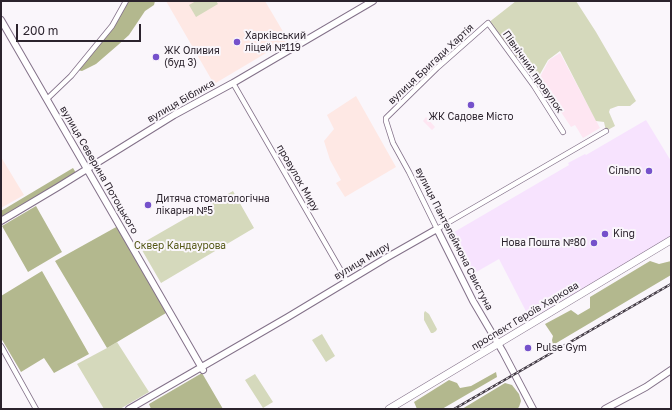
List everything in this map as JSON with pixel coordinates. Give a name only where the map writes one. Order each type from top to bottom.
[{"type":"main road","name":"проспект Героїв Харкова","points":[[389,409],[671,240]]},
{"type":"street","points":[[47,99],[71,76],[108,32],[126,1]]},
{"type":"street","name":"вулиця Біблика","points":[[1,221],[174,115],[233,83],[373,1]]},
{"type":"street","name":"вулиця Северина Потоцького","points":[[1,20],[202,369]]},
{"type":"street","name":"вулиця Бригади Хартія","points":[[386,118],[437,68],[488,23]]},
{"type":"street","name":"Північний провулок","points":[[488,23],[534,86],[563,132]]},
{"type":"street","name":"провулок Миру","points":[[233,83],[347,281]]},
{"type":"street","name":"вулиця Пантелеймона Свистуна","points":[[386,118],[393,143],[473,301],[498,343],[533,409]]},
{"type":"street","name":"вулиця Миру","points":[[129,409],[202,369],[347,281],[606,131]]},
{"type":"street","points":[[1,346],[36,409]]},
{"type":"street","points":[[605,409],[646,387],[671,370]]},
{"type":"shaded area","name":"Харківський ліцей №119","points":[[166,1],[265,1],[288,40],[214,84]]},
{"type":"shaded area","points":[[560,53],[600,128],[583,138],[575,125],[571,127],[539,79],[549,60]]},
{"type":"shaded area","points":[[356,96],[396,167],[345,197],[336,183],[341,180],[330,160],[324,141],[334,129],[327,115]]},
{"type":"shaded area","points":[[426,117],[435,127],[432,130],[423,121]]},
{"type":"shaded area","points":[[646,120],[671,161],[671,237],[530,319],[499,259],[471,275],[449,235],[569,165],[568,163],[585,154],[586,155]]},
{"type":"shaded area","points":[[1,157],[24,195],[1,208]]},
{"type":"green space","points":[[126,1],[155,1],[154,5],[145,11],[129,35],[118,45],[96,64],[82,71],[77,70],[112,26]]},
{"type":"green space","points":[[196,1],[216,1],[218,4],[196,17],[189,5]]},
{"type":"green space","points":[[516,1],[576,1],[596,32],[636,101],[630,106],[618,106],[610,109],[609,112],[615,126],[606,131],[604,122],[596,121],[560,51],[548,60],[536,81],[488,23]]},
{"type":"green space","points":[[73,168],[76,173],[1,217],[1,211]]},
{"type":"green space","name":"Сквер Кандаурова","points":[[233,191],[254,228],[161,283],[139,245]]},
{"type":"green space","points":[[36,206],[62,252],[28,272],[2,226]]},
{"type":"green space","points":[[118,226],[156,292],[166,313],[107,348],[55,261]]},
{"type":"green space","points":[[650,261],[659,264],[671,261],[671,275],[553,345],[553,336],[545,324],[571,310],[578,315],[590,308],[590,297]]},
{"type":"green space","points":[[42,271],[89,354],[54,373],[44,358],[21,372],[1,338],[1,296]]},
{"type":"green space","points":[[425,311],[429,314],[437,329],[433,333],[431,333],[424,320]]},
{"type":"green space","points":[[322,334],[335,356],[326,362],[312,340]]},
{"type":"green space","points":[[117,342],[149,392],[120,409],[104,409],[77,364]]},
{"type":"green space","points":[[496,372],[497,377],[442,409],[417,409],[414,402],[449,380],[457,383],[460,388],[471,386]]},
{"type":"green space","points":[[202,373],[223,409],[151,409],[149,404]]},
{"type":"green space","points":[[255,374],[273,402],[263,408],[245,380]]},
{"type":"green space","points":[[505,383],[512,385],[519,394],[521,401],[517,409],[462,409]]},
{"type":"railway","points":[[454,409],[671,284]]},
{"type":"place","name":"Харківський ліцей №119","points":[[237,42]]},
{"type":"place","name":"ЖК Оливия (буд 3)","points":[[156,57]]},
{"type":"place","name":"ЖК Садове Місто","points":[[471,105]]},
{"type":"place","name":"Сільпо","points":[[649,171]]},
{"type":"place","name":"Дитяча стоматологiчна лiкарня №5","points":[[148,205]]},
{"type":"place","name":"King","points":[[605,234]]},
{"type":"place","name":"Нова Пошта №80","points":[[594,243]]},
{"type":"place","name":"Pulse Gym","points":[[528,348]]}]
